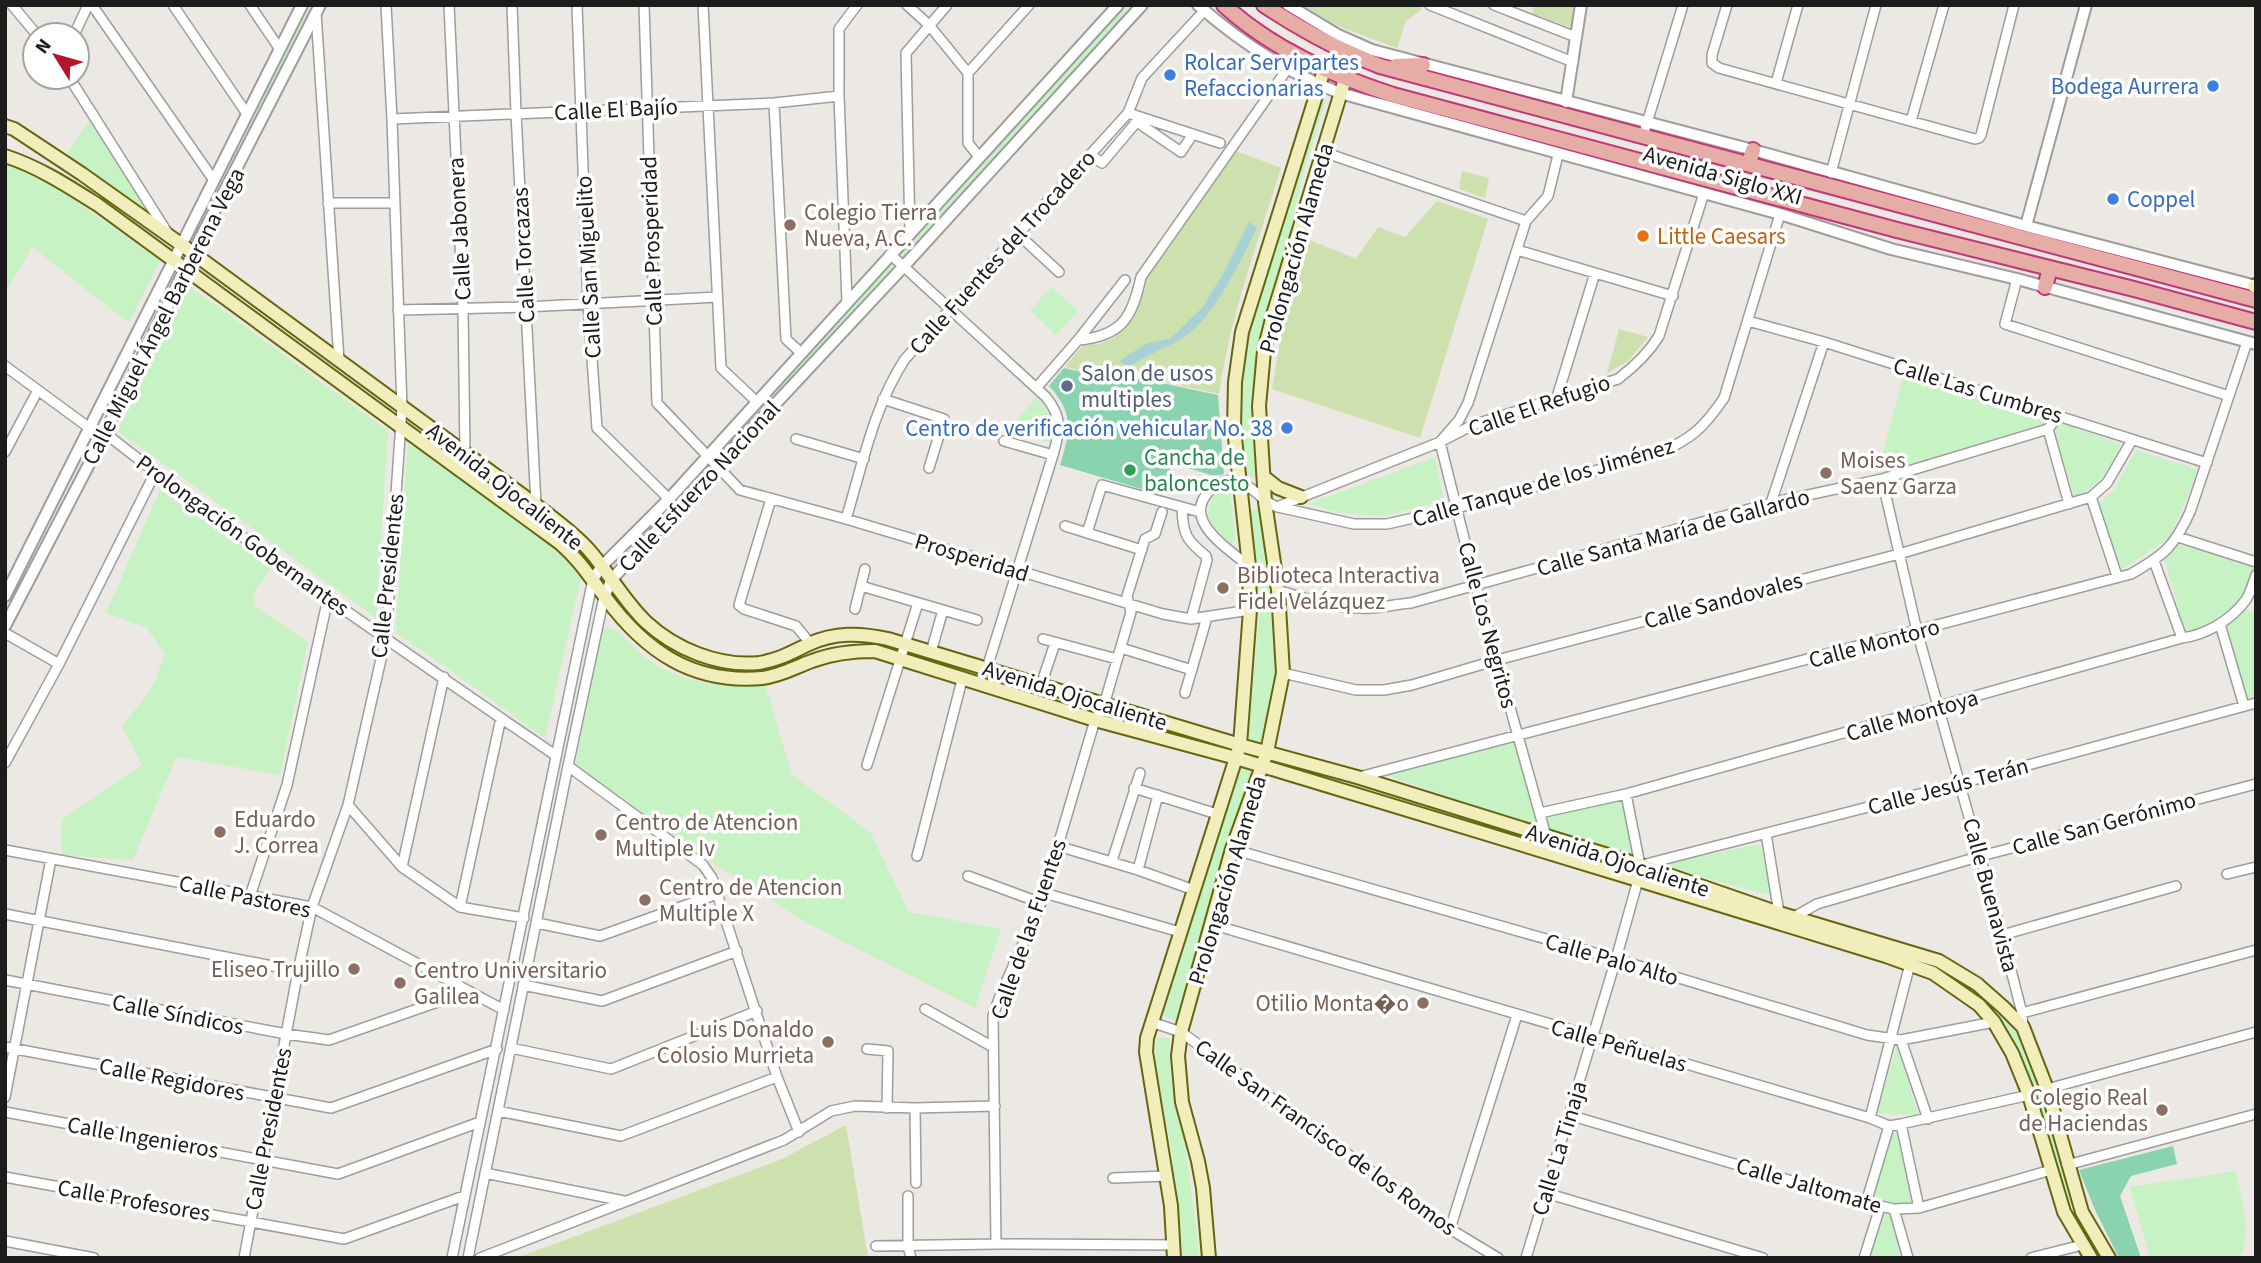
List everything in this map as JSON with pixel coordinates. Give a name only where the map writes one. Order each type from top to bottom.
[{"type":"highway","name":"Avenida Siglo XXI","points":[[1224,5],[1235,16],[1280,46],[1324,70],[1343,86],[1406,99],[1666,175],[2050,268],[2256,323]]},
{"type":"highway","name":"Avenida Siglo XXI","points":[[1264,5],[1338,50],[1380,66],[1645,129],[2255,289]]},
{"type":"highway","points":[[1285,5],[1304,31]]},
{"type":"highway","points":[[1380,66],[1423,65]]},
{"type":"highway","points":[[2045,287],[2050,268]]},
{"type":"main road","name":"Prolongación Alameda","points":[[1174,1251],[1166,1176],[1146,1052],[1151,1022],[1238,752],[1250,610],[1249,566],[1234,418],[1235,382],[1242,332],[1324,70]]},
{"type":"main road","name":"Prolongación Alameda","points":[[1209,1258],[1198,1161],[1180,1090],[1178,1056],[1181,1032],[1232,849],[1267,752],[1283,673],[1271,504],[1264,477],[1259,406],[1264,351],[1343,86]]},
{"type":"main road","name":"Avenida Ojocaliente","points":[[8,126],[170,236],[536,505],[587,547],[647,622],[679,645],[703,657],[754,663],[772,661],[810,643],[846,634],[866,634],[905,644],[1104,705],[1238,752],[1262,766],[1933,973],[1979,1005],[1994,1022],[2012,1053],[2029,1095],[2064,1212],[2091,1258]]},
{"type":"main road","name":"Avenida Ojocaliente","points":[[5,156],[51,176],[98,205],[561,544],[579,561],[635,634],[662,656],[694,671],[729,678],[763,678],[789,672],[812,661],[850,650],[875,651],[1096,720],[1238,752],[1267,752],[1357,778],[1640,865],[1779,913],[1940,961],[1977,984],[2023,1027],[2047,1089],[2082,1212],[2108,1257]]},
{"type":"main road","points":[[1264,477],[1278,488],[1301,497]]},
{"type":"street","points":[[5,12],[10,5],[24,21]]},
{"type":"street","points":[[81,21],[90,5],[214,179]]},
{"type":"street","points":[[173,5],[247,114]]},
{"type":"street","points":[[250,5],[279,48]]},
{"type":"street","name":"Calle Miguel Ángel Barberena Vega","points":[[5,596],[302,5]]},
{"type":"street","name":"Calle Presidentes","points":[[244,1258],[312,907],[348,805],[386,636],[402,408],[386,5]]},
{"type":"street","name":"Calle Jabonera","points":[[449,5],[463,308],[465,453]]},
{"type":"street","name":"Calle Torcazas","points":[[512,5],[536,505]]},
{"type":"street","name":"Calle San Miguelito","points":[[577,5],[588,304],[597,428],[668,499]]},
{"type":"street","name":"Calle Prosperidad","points":[[644,5],[657,403],[709,455]]},
{"type":"street","points":[[703,5],[721,368],[757,402]]},
{"type":"street","points":[[846,302],[839,29],[858,5]]},
{"type":"street","points":[[907,5],[929,25],[968,73],[968,143],[979,157]]},
{"type":"street","points":[[910,233],[906,53],[947,5]]},
{"type":"street","points":[[968,73],[1029,5]]},
{"type":"street","name":"Calle Esfuerzo Nacional","points":[[452,1258],[593,579],[602,566],[709,455],[1118,5]]},
{"type":"street","name":"Calle Esfuerzo Nacional","points":[[468,1258],[568,766],[604,597],[612,579],[904,266],[1142,5]]},
{"type":"street","name":"Avenida Siglo XXI","points":[[1285,5],[1338,35],[1372,50],[1566,102],[1645,129]]},
{"type":"street","points":[[1430,5],[1573,62]]},
{"type":"street","points":[[1494,5],[1576,37]]},
{"type":"street","points":[[1566,102],[1581,5]]},
{"type":"street","points":[[1645,129],[1683,5]]},
{"type":"street","points":[[1727,5],[1712,55],[1712,64],[1719,68],[1975,139],[1979,138],[2014,5]]},
{"type":"street","points":[[1776,83],[1798,5]]},
{"type":"street","points":[[1831,173],[1876,5]]},
{"type":"street","points":[[1911,121],[1944,5]]},
{"type":"street","points":[[2026,226],[2086,5]]},
{"type":"street","name":"Avenida Siglo XXI","points":[[1201,8],[1246,43],[1320,85],[1343,86],[1558,155],[1666,175],[1704,193],[1891,249],[2017,279],[2251,343]]},
{"type":"street","name":"Calle Fuentes del Trocadero","points":[[846,519],[883,399],[905,359],[1128,113],[1142,78],[1201,8]]},
{"type":"street","points":[[318,9],[339,360]]},
{"type":"street","name":"Calle Miguel Ángel Barberena Vega","points":[[5,626],[318,9]]},
{"type":"street","points":[[1079,340],[1099,338],[1116,331],[1134,302],[1142,277],[1287,68]]},
{"type":"street","points":[[78,91],[170,236]]},
{"type":"street","name":"Calle El Bajío","points":[[392,119],[774,103],[839,96]]},
{"type":"street","points":[[774,103],[786,339],[801,353]]},
{"type":"street","points":[[1128,113],[1181,152],[1193,134]]},
{"type":"street","points":[[1139,120],[1220,143]]},
{"type":"street","points":[[1091,155],[1102,163],[1139,120]]},
{"type":"street","points":[[1324,152],[1526,221]]},
{"type":"street","points":[[1440,442],[1459,420],[1468,403],[1526,221],[1548,196],[1558,155]]},
{"type":"street","name":"Avenida Siglo XXI","points":[[1751,157],[1831,173],[2255,289]]},
{"type":"street","name":"Calle El Refugio","points":[[1271,504],[1301,497],[1440,442],[1473,425],[1618,379],[1637,365],[1659,336],[1704,193]]},
{"type":"street","points":[[328,203],[394,203]]},
{"type":"street","name":"Calle Tanque de los Jiménez","points":[[1271,504],[1341,522],[1370,525],[1409,520],[1657,454],[1682,443],[1707,423],[1724,398],[1780,214]]},
{"type":"street","points":[[1019,235],[1059,272]]},
{"type":"street","points":[[1517,250],[1673,296]]},
{"type":"street","points":[[890,254],[1037,387],[1055,408],[1060,424],[1053,455],[987,668]]},
{"type":"street","points":[[1557,397],[1595,273]]},
{"type":"street","points":[[2017,279],[2005,324],[2229,396]]},
{"type":"street","points":[[1037,387],[1079,340],[1125,280]]},
{"type":"street","points":[[398,310],[526,307],[717,297]]},
{"type":"street","name":"Calle Las Cumbres","points":[[1748,321],[1825,342],[2207,463]]},
{"type":"street","points":[[1771,503],[1825,342]]},
{"type":"street","name":"Calle Montoro","points":[[1357,778],[2131,574],[2154,561],[2178,537],[2190,512],[2229,396],[2251,343]]},
{"type":"street","points":[[5,366],[88,428]]},
{"type":"street","points":[[5,452],[38,390]]},
{"type":"street","points":[[883,399],[944,419],[929,468]]},
{"type":"street","points":[[2059,415],[2048,429],[2069,504]]},
{"type":"street","name":"Calle Santa María de Gallardo","points":[[1278,590],[1313,602],[1369,608],[1411,603],[1771,503],[1882,479],[2048,429]]},
{"type":"street","name":"Prolongación Gobernantes","points":[[105,433],[328,598],[555,755]]},
{"type":"street","points":[[796,439],[864,460]]},
{"type":"street","points":[[2117,576],[2091,497],[2107,483],[2132,440]]},
{"type":"street","points":[[1004,441],[1053,455]]},
{"type":"street","name":"Calle Los Negritos","points":[[1440,442],[1476,586],[1546,836]]},
{"type":"street","name":"Prosperidad","points":[[709,455],[740,490],[1163,614],[1191,619],[1250,610]]},
{"type":"street","points":[[5,763],[59,664],[155,472]]},
{"type":"street","name":"Calle Buenavista","points":[[1882,479],[1917,631],[1962,783],[2022,1013],[2023,1027]]},
{"type":"street","points":[[1249,566],[1212,536],[1204,525],[1200,512],[1205,497],[1219,483],[1227,480],[1239,481],[1271,504]]},
{"type":"street","points":[[1087,533],[1101,485],[1200,512]]},
{"type":"street","name":"Calle Sandovales","points":[[1283,673],[1356,690],[1384,690],[1412,685],[1899,554],[2091,497]]},
{"type":"street","points":[[771,499],[739,604],[744,609],[796,626],[810,643]]},
{"type":"street","points":[[1182,509],[1182,526],[1186,536],[1207,560],[1191,619]]},
{"type":"street","name":"Calle de las Fuentes","points":[[996,1244],[993,1016],[1042,898],[1096,720],[1104,705],[1121,648],[1131,612],[1127,596],[1145,539],[1155,534],[1162,512]]},
{"type":"street","points":[[1065,526],[1142,550]]},
{"type":"street","points":[[2178,537],[2256,562]]},
{"type":"street","points":[[2154,561],[2182,638]]},
{"type":"street","points":[[855,608],[865,569]]},
{"type":"street","name":"Calle Montoya","points":[[1540,813],[1626,794],[2196,636],[2220,624],[2251,602],[2256,575]]},
{"type":"street","points":[[860,586],[977,620]]},
{"type":"street","points":[[250,896],[287,785],[328,598]]},
{"type":"street","points":[[867,765],[918,603]]},
{"type":"street","points":[[931,652],[943,610]]},
{"type":"street","points":[[1185,693],[1207,617]]},
{"type":"street","points":[[2220,624],[2244,706]]},
{"type":"street","points":[[5,632],[59,664]]},
{"type":"street","points":[[1043,639],[1117,659]]},
{"type":"street","points":[[1041,685],[1055,643]]},
{"type":"street","points":[[1121,648],[1192,670]]},
{"type":"street","points":[[402,867],[444,677]]},
{"type":"street","points":[[917,856],[962,680]]},
{"type":"street","name":"Calle Jesús Terán","points":[[1640,865],[1962,783],[2256,703]]},
{"type":"street","points":[[460,907],[501,718]]},
{"type":"street","points":[[568,766],[703,865],[712,878],[777,1077],[799,1132]]},
{"type":"street","points":[[1112,862],[1140,773]]},
{"type":"street","name":"Calle San Gerónimo","points":[[1794,917],[1817,904],[1980,856],[2256,784]]},
{"type":"street","points":[[1134,788],[1217,814]]},
{"type":"street","name":"Calle La Tinaja","points":[[1526,1258],[1638,880],[1640,865],[1626,794]]},
{"type":"street","points":[[1138,870],[1158,795]]},
{"type":"street","points":[[348,805],[402,867],[460,907],[524,918]]},
{"type":"street","points":[[1766,834],[1779,913]]},
{"type":"street","points":[[1058,846],[1194,890]]},
{"type":"street","name":"Calle Palo Alto","points":[[1232,849],[1616,959],[1867,1035],[1896,1040],[1994,1022]]},
{"type":"street","name":"Calle Pastores","points":[[5,850],[312,907],[504,1010]]},
{"type":"street","points":[[5,1097],[51,859]]},
{"type":"street","points":[[2227,874],[2256,866]]},
{"type":"street","points":[[968,876],[1042,898],[1180,932]]},
{"type":"street","points":[[2002,935],[2176,886]]},
{"type":"street","points":[[537,923],[600,936],[717,894]]},
{"type":"street","points":[[5,914],[298,971]]},
{"type":"street","name":"Calle Peñuelas","points":[[1211,925],[1870,1118],[1889,1126]]},
{"type":"street","points":[[2022,1013],[2256,950]]},
{"type":"street","points":[[523,985],[602,1001],[737,951]]},
{"type":"street","points":[[1870,1118],[1896,1040],[1910,964]]},
{"type":"street","name":"Calle Síndicos","points":[[5,981],[329,1040],[469,991]]},
{"type":"street","points":[[925,1009],[993,1047]]},
{"type":"street","points":[[511,1048],[611,1069],[757,1012]]},
{"type":"street","points":[[1450,1229],[1517,1014]]},
{"type":"street","name":"Calle San Francisco de los Romos","points":[[1151,1022],[1181,1032],[1450,1229],[1498,1258]]},
{"type":"street","points":[[2047,1089],[2256,1032]]},
{"type":"street","points":[[1896,1040],[1928,1119]]},
{"type":"street","name":"Calle Regidores","points":[[5,1047],[331,1108],[497,1049]]},
{"type":"street","points":[[867,1049],[888,1051],[887,1108]]},
{"type":"street","points":[[498,1111],[621,1136],[777,1077]]},
{"type":"street","points":[[1866,1203],[1889,1126],[2029,1095]]},
{"type":"street","points":[[480,1258],[784,1140],[831,1111],[855,1106],[995,1106]]},
{"type":"street","points":[[915,1108],[916,1183]]},
{"type":"street","name":"Calle Ingenieros","points":[[5,1112],[338,1174],[480,1122]]},
{"type":"street","points":[[2067,1165],[2256,1114]]},
{"type":"street","name":"Calle Jaltomate","points":[[1569,1115],[1894,1209],[1919,1208],[2051,1170]]},
{"type":"street","points":[[1901,1124],[1919,1208]]},
{"type":"street","points":[[485,1173],[625,1202]]},
{"type":"street","points":[[1113,1178],[1166,1176]]},
{"type":"street","name":"Calle Profesores","points":[[5,1177],[344,1239],[464,1196]]},
{"type":"street","points":[[1546,1193],[1763,1258]]},
{"type":"street","points":[[908,1196],[908,1246],[911,1258]]},
{"type":"street","points":[[1864,1258],[1880,1207]]},
{"type":"street","points":[[1894,1209],[1908,1258]]},
{"type":"street","points":[[5,1241],[94,1258]]},
{"type":"street","points":[[876,1246],[996,1244],[1174,1251]]},
{"type":"street","points":[[2031,1258],[2082,1245]]},
{"type":"green space","points":[[308,5],[315,5],[193,246],[187,243]]},
{"type":"green space","points":[[1123,5],[1136,5],[905,260],[897,254]]},
{"type":"green space","points":[[1301,5],[1421,5],[1422,9],[1406,21],[1397,48],[1335,25]]},
{"type":"green space","points":[[1535,5],[1574,5],[1571,28],[1532,13]]},
{"type":"green space","points":[[1323,100],[1326,100],[1303,174],[1258,352],[1253,388],[1258,480],[1245,473],[1241,387],[1245,352],[1255,311]]},
{"type":"green space","points":[[89,121],[152,216],[66,155]]},
{"type":"green space","points":[[1236,151],[1281,168],[1237,308],[1219,394],[1139,377],[1123,379],[1100,371],[1091,373],[1065,367],[1083,345],[1099,344],[1114,338],[1129,322],[1145,280]]},
{"type":"green space","points":[[5,164],[39,175],[160,261],[129,323],[32,247],[5,293]]},
{"type":"green space","points":[[1462,171],[1489,178],[1485,198],[1459,189]]},
{"type":"green space","points":[[1437,201],[1488,219],[1420,438],[1272,389],[1281,333],[1310,240],[1356,259],[1378,227],[1405,237]]},
{"type":"green space","points":[[890,260],[897,268],[719,461],[713,455]]},
{"type":"green space","points":[[189,286],[388,431],[376,618],[118,431]]},
{"type":"green space","points":[[1051,287],[1078,311],[1056,335],[1030,310]]},
{"type":"green space","points":[[1619,329],[1648,337],[1627,362],[1607,373]]},
{"type":"green space","points":[[1064,368],[1091,374],[1100,372],[1123,379],[1138,378],[1218,395],[1224,474],[1214,476],[1172,463],[1162,495],[1060,465],[1068,433],[1067,415],[1049,386]]},
{"type":"green space","points":[[1904,374],[2051,416],[2044,424],[1877,474]]},
{"type":"green space","points":[[1037,397],[1050,418],[1049,443],[1007,430]]},
{"type":"green space","points":[[2062,422],[2121,445],[2108,469],[2097,482],[2074,496],[2053,430]]},
{"type":"green space","points":[[408,443],[559,550],[581,577],[545,738],[396,632]]},
{"type":"green space","points":[[2136,450],[2198,470],[2170,537],[2121,570],[2099,503],[2114,490]]},
{"type":"green space","points":[[1435,457],[1444,501],[1384,516],[1340,513],[1308,504]]},
{"type":"green space","points":[[1230,485],[1235,540],[1231,545],[1215,529],[1207,516],[1214,497]]},
{"type":"green space","points":[[160,490],[272,567],[253,594],[256,607],[308,642],[280,775],[176,757],[133,860],[61,855],[62,819],[142,765],[122,727],[153,686],[165,654],[146,627],[106,613]]},
{"type":"green space","points":[[1251,511],[1261,511],[1263,516],[1278,672],[1262,742],[1248,739],[1259,617],[1250,516]]},
{"type":"green space","points":[[2179,545],[2256,565],[2245,592],[2227,612],[2210,623],[2185,632],[2164,558]]},
{"type":"green space","points":[[616,592],[705,663],[783,662],[784,669],[745,671],[708,668],[673,656],[637,628],[613,598]]},
{"type":"green space","points":[[2244,609],[2256,613],[2256,696],[2247,699],[2226,626]]},
{"type":"green space","points":[[606,628],[613,629],[650,661],[676,675],[721,685],[765,684],[792,775],[870,832],[909,912],[1001,929],[975,1008],[809,924],[714,864],[575,766],[602,632]]},
{"type":"green space","points":[[907,649],[1092,706],[1089,712],[905,654]]},
{"type":"green space","points":[[1519,741],[1538,827],[1380,773]]},
{"type":"green space","points":[[1271,758],[1634,868],[1632,873],[1269,764]]},
{"type":"green space","points":[[1240,766],[1251,771],[1176,1021],[1162,1015]]},
{"type":"green space","points":[[1622,800],[1633,858],[1550,832],[1546,817]]},
{"type":"green space","points":[[1760,844],[1773,896],[1657,865]]},
{"type":"green space","points":[[1647,872],[1914,958],[1937,967],[1978,991],[2003,1011],[2024,1041],[2082,1225],[2100,1256],[2096,1258],[2070,1214],[2046,1129],[2011,1036],[1983,1002],[1959,986],[1646,879]]},
{"type":"green space","points":[[1157,1037],[1169,1038],[1172,1082],[1185,1145],[1200,1258],[1180,1258],[1172,1153],[1155,1061]]},
{"type":"green space","points":[[1897,1046],[1918,1115],[1877,1114]]},
{"type":"green space","points":[[846,1125],[869,1258],[517,1258],[782,1159]]},
{"type":"green space","points":[[1891,1128],[1898,1129],[1915,1203],[1893,1205],[1872,1201]]},
{"type":"green space","points":[[2173,1146],[2177,1164],[2131,1176],[2120,1196],[2141,1258],[2119,1258],[2079,1170]]},
{"type":"green space","points":[[2235,1171],[2246,1226],[2239,1258],[2150,1258],[2130,1187]]},
{"type":"green space","points":[[1882,1212],[1891,1213],[1903,1258],[1868,1258]]},
{"type":"water","points":[[1249,222],[1257,228],[1243,256],[1225,289],[1193,331],[1129,367],[1119,361],[1146,344],[1171,338],[1202,308],[1223,274]]},
{"type":"place","name":"Rolcar Servipartes Refaccionarias","points":[[1170,75]]},
{"type":"place","name":"Bodega Aurrera","points":[[2213,86]]},
{"type":"place","name":"Coppel","points":[[2113,199]]},
{"type":"place","name":"Colegio Tierra Nueva, A.C.","points":[[790,225]]},
{"type":"place","name":"Little Caesars","points":[[1643,236]]},
{"type":"place","name":"Salon de usos multiples","points":[[1067,386]]},
{"type":"place","name":"Centro de verificación vehicular No. 38","points":[[1287,428]]},
{"type":"place","name":"Cancha de baloncesto","points":[[1130,470]]},
{"type":"place","name":"Moises Saenz Garza","points":[[1826,473]]},
{"type":"place","name":"Biblioteca Interactiva Fidel Velázquez","points":[[1223,588]]},
{"type":"place","name":"Eduardo J. Correa","points":[[220,832]]},
{"type":"place","name":"Centro de Atencion Multiple Iv","points":[[601,835]]},
{"type":"place","name":"Centro de Atencion Multiple X","points":[[645,900]]},
{"type":"place","name":"Eliseo Trujillo","points":[[354,969]]},
{"type":"place","name":"Centro Universitario Galilea","points":[[400,983]]},
{"type":"place","name":"Otilio Monta�o","points":[[1423,1003]]},
{"type":"place","name":"Luis Donaldo Colosio Murrieta","points":[[828,1042]]},
{"type":"place","name":"Colegio Real de Haciendas","points":[[2162,1110]]}]
